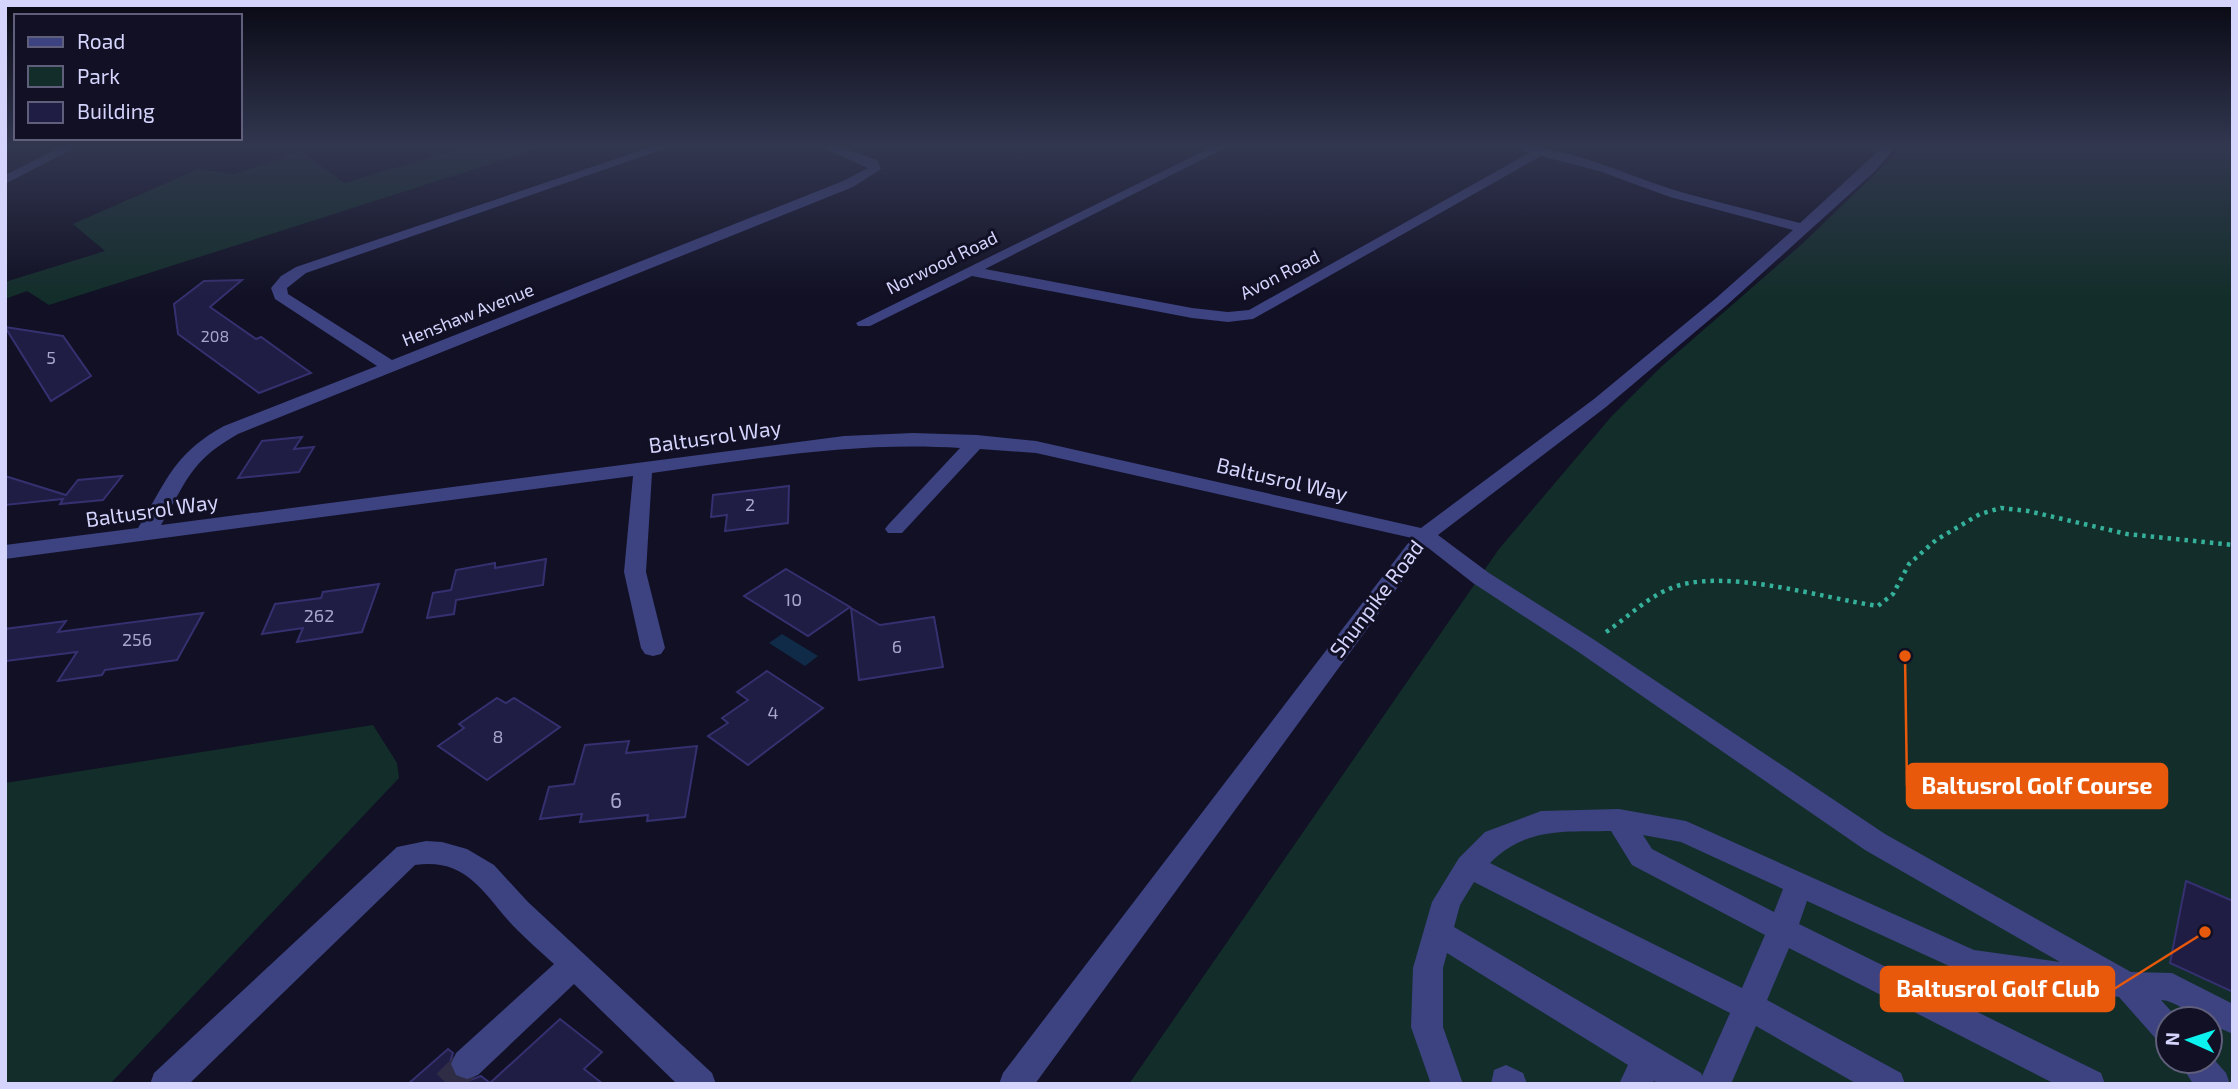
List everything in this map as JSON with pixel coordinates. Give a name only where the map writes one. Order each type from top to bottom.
[{"type":"street","points":[[390,366],[291,304],[281,296],[279,288],[286,279],[301,270],[518,196]]},
{"type":"street","name":"Henshaw Avenue","points":[[145,534],[187,459],[206,443],[390,366],[818,196]]},
{"type":"street","name":"Norwood Road","points":[[864,323],[1123,196]]},
{"type":"street","name":"Avon Road","points":[[971,271],[1192,313],[1228,317],[1253,314],[1462,196]]},
{"type":"street","points":[[1682,196],[1801,228]]},
{"type":"street","name":"Shunpike Road","points":[[1015,1084],[1425,535],[1600,403],[1721,302],[1838,196]]},
{"type":"street","name":"Baltusrol Way","points":[[5,552],[844,442],[913,439],[977,441],[1036,447],[1425,535]]},
{"type":"street","points":[[895,529],[977,441]]},
{"type":"street","points":[[643,469],[635,572],[653,648]]},
{"type":"street","points":[[1425,535],[1481,578],[1585,645],[1875,842],[2127,985],[2154,1015]]},
{"type":"street","points":[[1447,1084],[1427,1027],[1428,968],[1446,902],[1469,866],[1495,840],[1541,822],[1619,820],[1686,832],[1971,963],[2127,985],[2172,987],[2233,1020]]},
{"type":"street","points":[[1619,820],[1642,857],[2089,1084]]},
{"type":"street","points":[[166,1084],[407,855],[428,850],[474,863],[496,882],[518,911],[700,1084]]},
{"type":"street","points":[[1469,866],[1748,1006],[1889,1084]]},
{"type":"street","points":[[1716,1084],[1799,884]]},
{"type":"street","points":[[1437,932],[1642,1072],[1689,1084]]},
{"type":"street","points":[[467,1064],[575,964]]},
{"type":"path","points":[[1585,645],[1677,585],[1694,582],[1739,583],[1878,606],[1893,594],[1909,564],[1937,540],[1980,514],[2001,508],[2028,511],[2127,534],[2233,545]]},
{"type":"green space","points":[[137,196],[391,196],[49,305],[27,291],[5,299],[5,282],[105,251],[73,224]]},
{"type":"green space","points":[[1852,196],[2233,196],[2233,1084],[1129,1084],[1499,549],[1611,417],[1662,366],[1802,244]]},
{"type":"green space","points":[[373,725],[397,763],[399,778],[110,1084],[5,1084],[5,783]]},
{"type":"water","points":[[782,634],[818,656],[805,666],[769,643]]},
{"type":"building","points":[[242,280],[210,307],[256,339],[261,337],[311,373],[259,393],[178,334],[174,304],[204,281]]},
{"type":"building","points":[[5,327],[63,336],[91,376],[51,401]]},
{"type":"building","points":[[302,437],[294,449],[314,447],[299,472],[238,478],[262,441]]},
{"type":"building","points":[[5,476],[66,495],[78,480],[122,476],[103,500],[60,504],[63,499],[5,505]]},
{"type":"building","points":[[789,486],[788,523],[725,531],[727,515],[711,517],[713,495]]},
{"type":"building","points":[[546,559],[543,585],[456,600],[454,614],[427,618],[433,593],[451,590],[456,570],[495,563],[495,568]]},
{"type":"building","points":[[786,569],[850,607],[808,636],[744,596]]},
{"type":"building","points":[[379,584],[362,632],[297,642],[303,628],[262,634],[275,604],[321,598],[323,592]]},
{"type":"building","points":[[851,608],[880,625],[934,617],[943,667],[859,680]]},
{"type":"building","points":[[203,613],[177,660],[105,670],[102,675],[58,681],[77,652],[5,661],[5,629],[66,621],[58,632]]},
{"type":"building","points":[[767,671],[823,708],[748,765],[708,736],[728,723],[722,718],[748,700],[737,692]]},
{"type":"building","points":[[497,698],[506,703],[514,698],[560,727],[487,780],[438,746],[464,728],[459,724]]},
{"type":"building","points":[[629,741],[626,753],[697,746],[685,817],[647,821],[648,815],[580,822],[582,814],[540,819],[549,787],[574,784],[585,745]]},
{"type":"building","points":[[2186,881],[2233,901],[2233,992],[2170,963]]},
{"type":"building","points":[[560,1019],[602,1052],[584,1069],[603,1084],[408,1084],[448,1049],[453,1053],[449,1065],[455,1077],[468,1081],[481,1076],[490,1083]]},
{"type":"tunnel","points":[[447,1084],[467,1064]]},
{"type":"place","name":"Baltusrol Golf Course","points":[[1905,656]]},
{"type":"place","name":"Baltusrol Golf Club","points":[[2205,932]]}]
